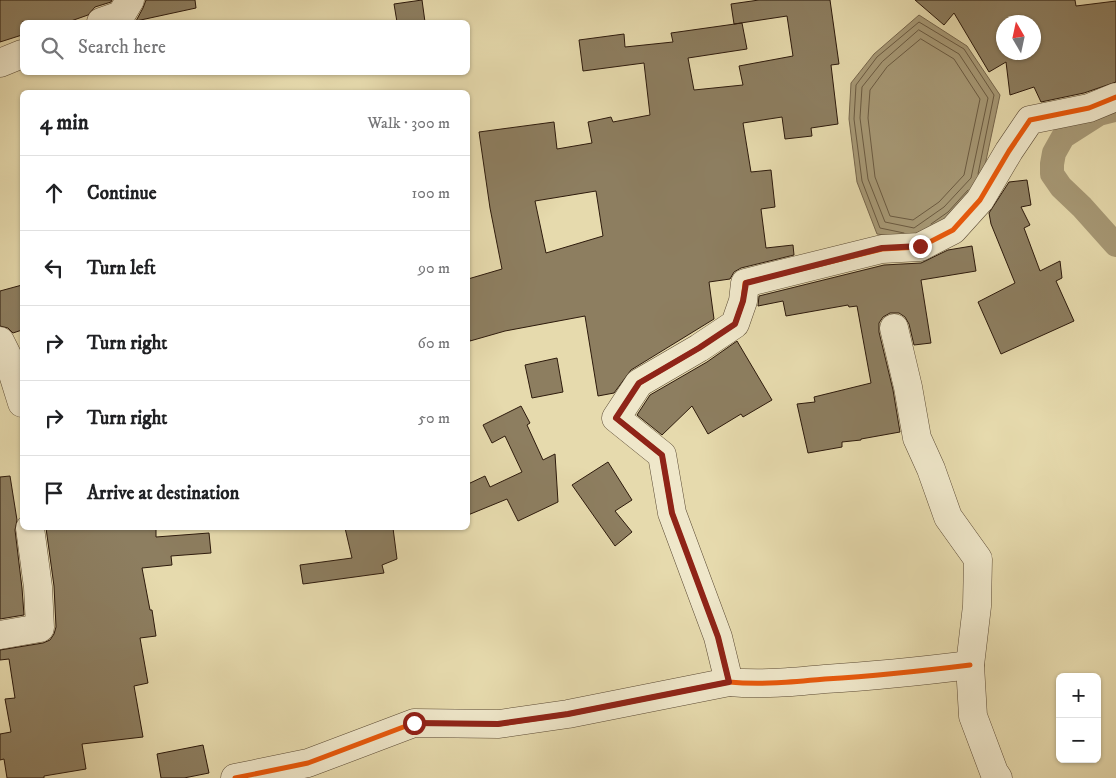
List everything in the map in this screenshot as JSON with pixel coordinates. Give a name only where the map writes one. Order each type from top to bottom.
[{"type":"street","points":[[107,20],[121,15],[130,0]]},
{"type":"street","points":[[0,63],[20,55]]},
{"type":"street","points":[[729,682],[718,637],[672,513],[662,455],[616,418],[639,383],[699,348],[735,324],[743,301],[746,283],[882,248],[920,246],[953,230],[980,200],[1030,120],[1089,108],[1116,97]]},
{"type":"street","points":[[894,328],[908,387],[917,438],[931,469],[948,517],[978,559],[977,606],[970,665],[973,716],[998,778]]},
{"type":"street","points":[[0,341],[20,397]]},
{"type":"street","points":[[0,635],[40,628],[38,587],[30,530]]},
{"type":"street","points":[[235,778],[308,763],[414,723],[498,724],[568,714],[729,682],[756,684],[902,674],[970,665]]},
{"type":"water","points":[[919,15],[967,46],[1000,95],[981,184],[952,216],[918,240],[877,234],[857,182],[849,119],[851,83],[874,54]]},
{"type":"building","points":[[0,0],[112,0],[95,7],[88,15],[74,20],[20,20],[20,36],[0,42]]},
{"type":"building","points":[[146,0],[195,0],[196,8],[137,20]]},
{"type":"building","points":[[422,0],[425,20],[397,20],[394,4]]},
{"type":"building","points":[[759,0],[830,0],[839,64],[831,65],[838,124],[811,128],[812,136],[785,139],[782,117],[743,123],[751,172],[771,170],[775,207],[761,209],[766,248],[793,245],[794,255],[741,268],[734,272],[730,279],[709,282],[714,319],[631,370],[614,393],[598,396],[585,316],[505,331],[470,341],[470,278],[502,269],[490,208],[479,132],[554,122],[557,149],[592,143],[588,122],[611,117],[613,122],[650,115],[644,63],[583,71],[579,40],[624,34],[625,47],[673,42],[671,33],[742,23],[747,49],[688,58],[694,90],[743,85],[739,66],[793,56],[787,16],[734,24],[731,4]],"holes":[[[596,191],[603,236],[546,253],[535,201]]]},
{"type":"building","points":[[915,0],[1075,0],[1076,6],[1116,1],[1116,82],[1084,93],[1041,102],[1034,87],[1010,95],[1006,62],[989,72],[954,13],[944,25]]},
{"type":"building","points":[[1027,180],[1031,205],[1021,207],[1030,225],[1024,228],[1040,271],[1060,261],[1062,278],[1056,281],[1074,321],[1001,354],[978,302],[1015,283],[991,224],[989,213],[1009,182]]},
{"type":"building","points":[[972,246],[976,271],[921,280],[931,343],[914,345],[909,324],[905,317],[899,313],[890,313],[883,317],[879,323],[879,332],[893,390],[900,432],[842,442],[842,447],[808,453],[797,404],[815,402],[814,397],[871,383],[857,306],[849,307],[848,305],[786,316],[783,301],[758,306],[759,296],[884,265],[921,263],[948,250]]},
{"type":"building","points":[[20,286],[20,331],[13,333],[8,328],[0,326],[0,291]]},
{"type":"building","points":[[737,341],[772,400],[743,417],[741,414],[708,434],[692,406],[662,435],[637,415],[650,395],[707,362]]},
{"type":"building","points":[[557,358],[563,392],[532,398],[525,365]]},
{"type":"building","points":[[521,406],[530,423],[527,425],[543,460],[555,454],[558,502],[518,521],[507,499],[470,514],[470,483],[485,476],[490,487],[522,472],[505,436],[492,443],[483,425]]},
{"type":"building","points":[[608,462],[632,500],[615,511],[632,532],[615,546],[572,485]]},
{"type":"building","points":[[10,476],[17,520],[15,530],[24,615],[0,619],[0,477]]},
{"type":"building","points":[[46,530],[156,530],[156,537],[209,533],[211,553],[171,556],[172,565],[142,568],[156,636],[140,638],[148,683],[134,686],[143,737],[82,744],[86,769],[44,776],[44,778],[7,778],[4,759],[0,760],[0,734],[11,732],[5,699],[15,698],[9,659],[0,660],[0,650],[43,643],[50,640],[56,627],[54,586]]},
{"type":"building","points":[[345,530],[393,530],[397,559],[382,565],[384,573],[303,584],[300,565],[352,558]]},
{"type":"building","points":[[203,745],[209,773],[184,778],[161,778],[157,754]]},
{"type":"waterway","points":[[1114,110],[1099,114],[1063,137],[1054,153],[1052,174],[1061,187],[1116,245]]},
{"type":"cycle path","points":[[970,665],[880,675],[789,682],[729,682],[718,637],[672,513],[662,455],[616,418],[639,383],[699,348],[735,324],[743,301],[745,283],[882,249],[920,247],[953,230],[980,200],[1030,120],[1089,108],[1116,97]]},
{"type":"cycle path","points":[[235,778],[308,763],[414,723],[499,724],[568,714],[729,682]]},
{"type":"route","points":[[414,723],[498,724],[568,714],[729,682],[718,637],[672,513],[662,455],[616,418],[639,383],[699,348],[735,324],[743,301],[746,283],[882,248],[920,246]]}]
